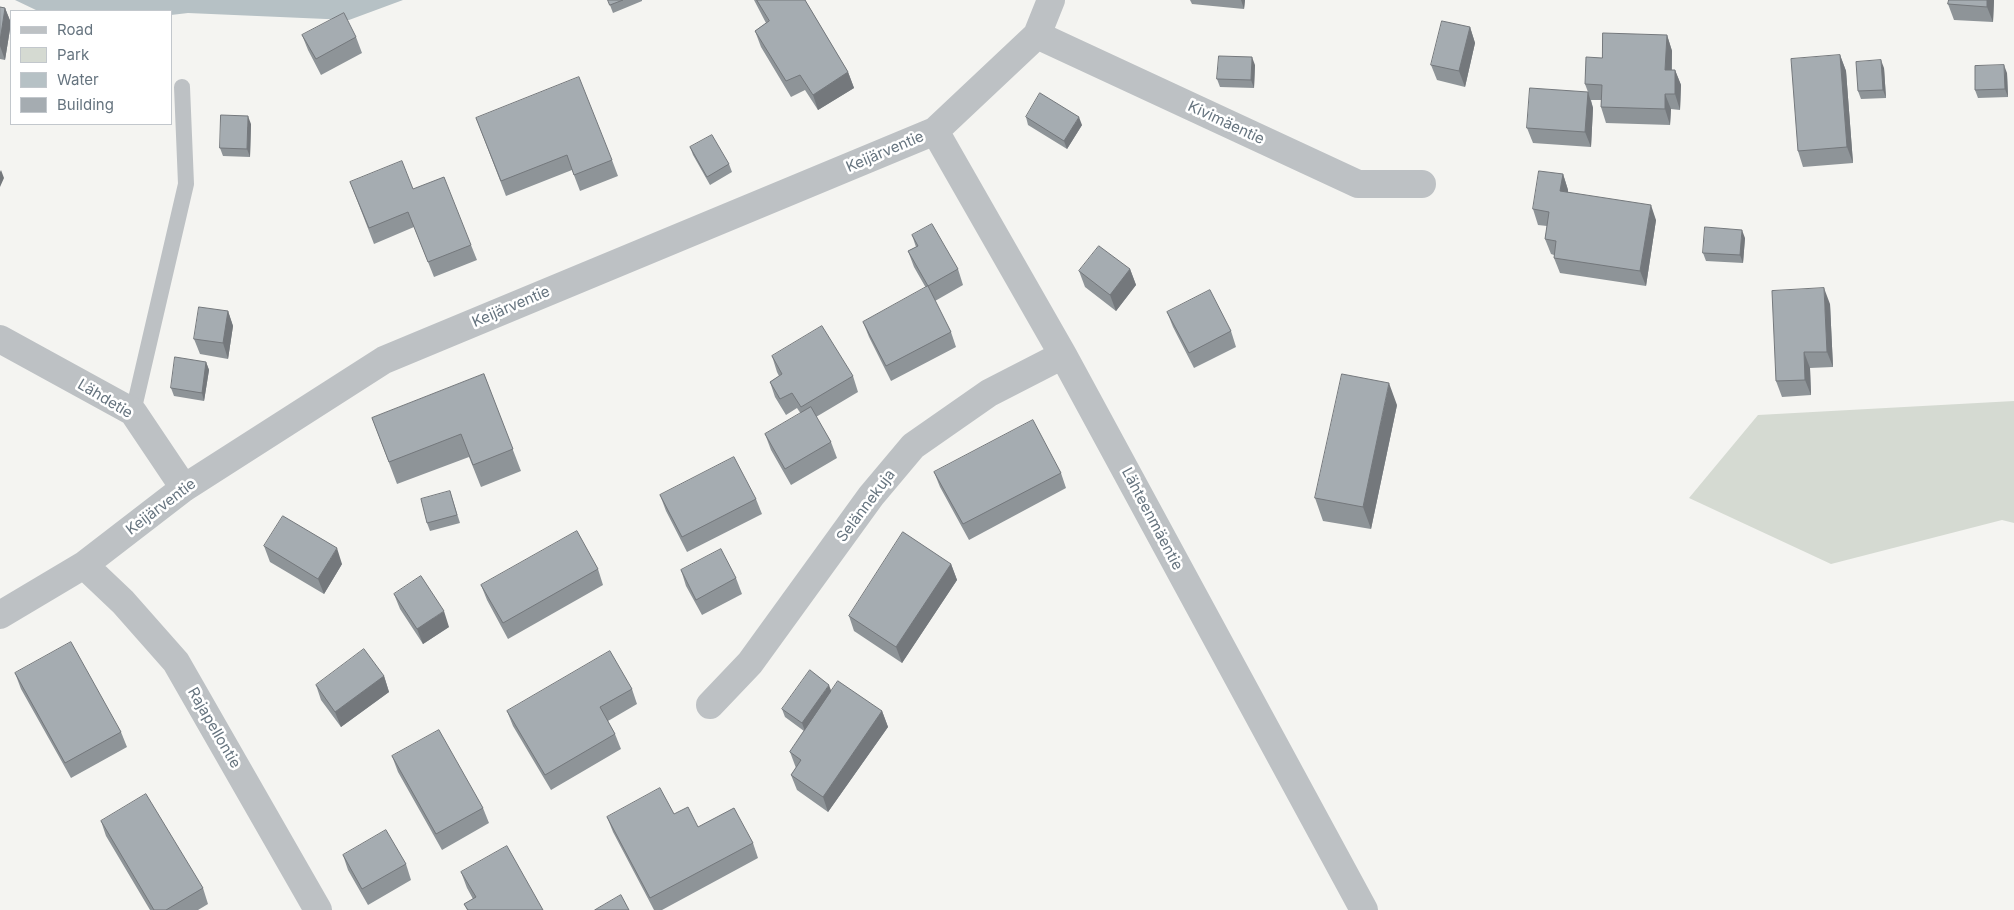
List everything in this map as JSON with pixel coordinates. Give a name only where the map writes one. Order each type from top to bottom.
[{"type":"street","points":[[1037,36],[1051,0]]},
{"type":"street","name":"Keijärventie","points":[[0,614],[84,565],[184,488],[384,360],[935,131],[1037,36]]},
{"type":"street","name":"Kivimäentie","points":[[1037,36],[1358,184],[1422,184]]},
{"type":"street","name":"Lähteenmäentie","points":[[935,131],[1063,355],[1364,910]]},
{"type":"street","name":"Lähdetie","points":[[0,339],[134,412],[184,488]]},
{"type":"street","name":"Selännekuja","points":[[710,705],[750,663],[872,496],[913,446],[989,393],[1063,355]]},
{"type":"street","name":"Rajapellontie","points":[[84,565],[124,602],[176,662],[315,909]]},
{"type":"lane","points":[[134,412],[186,184],[182,86]]},
{"type":"green space","points":[[2014,401],[2014,523],[2002,520],[1831,564],[1689,498],[1758,415]]},
{"type":"water","points":[[15,0],[403,0],[349,20],[188,13],[172,15],[172,10],[36,10]]},
{"type":"building","points":[[608,0],[623,0],[610,5]]},
{"type":"building","points":[[757,0],[805,0],[848,72],[813,95],[800,75],[786,81],[755,31],[769,21]]},
{"type":"building","points":[[1949,0],[1987,0],[1987,7],[1948,4]]},
{"type":"building","points":[[0,7],[5,8],[0,41]]},
{"type":"building","points":[[344,13],[356,37],[316,59],[302,35]]},
{"type":"building","points":[[1442,21],[1470,27],[1459,71],[1431,65]]},
{"type":"building","points":[[1603,33],[1667,35],[1665,70],[1675,70],[1675,94],[1665,94],[1665,109],[1601,107],[1602,85],[1585,84],[1586,57],[1602,58]]},
{"type":"building","points":[[1840,55],[1847,147],[1798,151],[1791,59]]},
{"type":"building","points":[[1219,56],[1252,57],[1251,80],[1217,79]]},
{"type":"building","points":[[1881,60],[1883,90],[1858,91],[1856,62]]},
{"type":"building","points":[[2004,65],[2005,89],[1975,90],[1975,66]]},
{"type":"building","points":[[579,77],[612,160],[574,175],[567,155],[501,181],[476,118]]},
{"type":"building","points":[[1530,88],[1588,92],[1585,132],[1527,128]]},
{"type":"building","points":[[1040,93],[1079,117],[1064,141],[1026,117]]},
{"type":"building","points":[[221,115],[248,116],[247,149],[220,148]]},
{"type":"building","points":[[712,135],[729,164],[707,177],[690,147]]},
{"type":"building","points":[[402,161],[413,189],[444,177],[471,245],[428,262],[408,212],[369,228],[350,182]]},
{"type":"building","points":[[1539,171],[1563,174],[1560,191],[1651,205],[1640,271],[1554,258],[1556,241],[1545,239],[1549,212],[1533,209]]},
{"type":"building","points":[[932,224],[958,269],[928,286],[908,251],[918,246],[912,235]]},
{"type":"building","points":[[1705,227],[1742,230],[1740,255],[1703,253]]},
{"type":"building","points":[[1099,246],[1130,269],[1110,295],[1079,271]]},
{"type":"building","points":[[928,286],[951,332],[886,366],[863,322]]},
{"type":"building","points":[[1824,288],[1827,352],[1804,352],[1805,380],[1776,381],[1772,291]]},
{"type":"building","points":[[1210,290],[1231,331],[1189,353],[1167,312]]},
{"type":"building","points":[[199,307],[228,311],[223,343],[194,339]]},
{"type":"building","points":[[822,326],[853,376],[801,407],[792,393],[780,399],[770,382],[782,374],[772,356]]},
{"type":"building","points":[[175,357],[206,362],[202,393],[171,388]]},
{"type":"building","points":[[484,374],[513,449],[473,465],[461,434],[389,462],[372,418]]},
{"type":"building","points":[[1342,374],[1389,383],[1363,507],[1315,498]]},
{"type":"building","points":[[811,407],[831,442],[785,469],[765,434]]},
{"type":"building","points":[[1033,420],[1061,473],[963,524],[934,472]]},
{"type":"building","points":[[734,457],[756,499],[682,537],[660,495]]},
{"type":"building","points":[[450,491],[457,515],[427,523],[421,499]]},
{"type":"building","points":[[283,516],[337,548],[318,579],[264,546]]},
{"type":"building","points":[[577,531],[598,569],[503,623],[481,585]]},
{"type":"building","points":[[903,532],[951,564],[896,647],[849,616]]},
{"type":"building","points":[[721,549],[736,578],[696,600],[681,570]]},
{"type":"building","points":[[421,576],[444,611],[417,629],[394,594]]},
{"type":"building","points":[[71,642],[121,732],[65,763],[15,673]]},
{"type":"building","points":[[364,649],[384,676],[335,712],[316,685]]},
{"type":"building","points":[[610,651],[632,689],[600,707],[615,734],[545,775],[507,711]]},
{"type":"building","points":[[810,670],[829,685],[802,723],[782,709]]},
{"type":"building","points":[[838,681],[882,711],[823,797],[791,775],[801,760],[790,752]]},
{"type":"building","points":[[439,730],[483,808],[436,834],[392,756]]},
{"type":"building","points":[[660,788],[674,814],[688,807],[698,827],[734,808],[753,843],[650,898],[607,817]]},
{"type":"building","points":[[146,794],[203,888],[166,910],[154,910],[101,821]]},
{"type":"building","points":[[386,830],[406,864],[362,889],[343,855]]},
{"type":"building","points":[[507,846],[543,910],[468,910],[464,904],[476,897],[461,872]]},
{"type":"building","points":[[621,895],[629,910],[595,910]]}]
